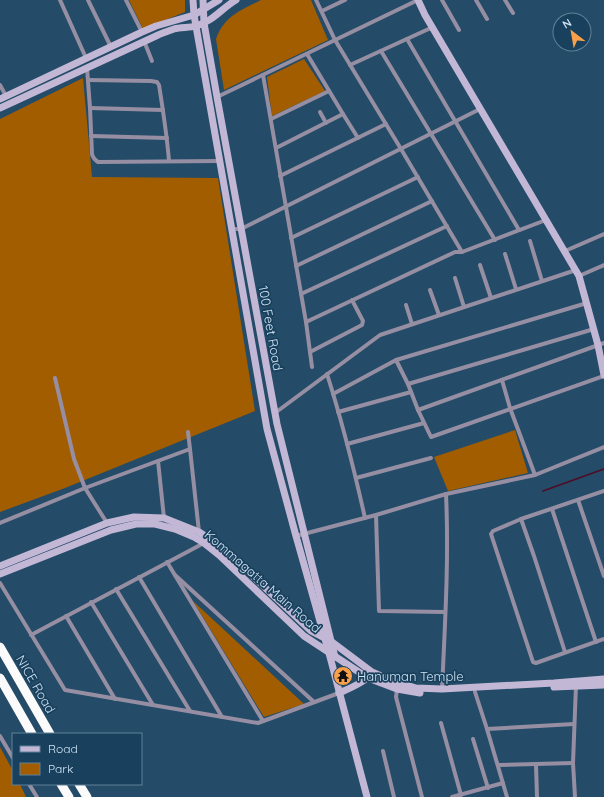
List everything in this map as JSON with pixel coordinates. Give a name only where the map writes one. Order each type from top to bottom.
[{"type":"highway","name":"NICE Road","points":[[0,647],[49,733]]},
{"type":"highway","points":[[0,678],[31,733]]},
{"type":"highway","points":[[62,785],[69,797]]},
{"type":"highway","points":[[80,785],[86,797]]},
{"type":"main road","name":"100 Feet Road","points":[[193,0],[194,15],[266,424],[329,652],[367,797]]},
{"type":"main road","name":"100 Feet Road","points":[[203,0],[204,23],[277,424],[336,657]]},
{"type":"main road","points":[[3,97],[142,32],[156,26],[194,15],[219,0]]},
{"type":"main road","points":[[0,108],[166,32],[204,23],[236,0]]},
{"type":"main road","points":[[418,0],[480,109],[578,273],[594,329],[601,344],[604,375]]},
{"type":"main road","name":"Kommagatta Main Road","points":[[0,566],[107,523],[134,517],[164,518],[223,548],[311,631],[332,642],[370,675],[416,688],[442,689],[576,684],[604,685]]},
{"type":"main road","name":"Kommagatta Main Road","points":[[0,574],[111,530],[136,524],[161,525],[198,535]]},
{"type":"main road","name":"Kommagatta Main Road","points":[[207,540],[219,555],[304,636],[336,657],[397,689],[416,693],[442,694],[576,684],[604,679]]},
{"type":"main road","points":[[339,693],[354,686],[370,675]]},
{"type":"street","points":[[60,0],[86,58]]},
{"type":"street","points":[[88,0],[111,47]]},
{"type":"street","points":[[126,0],[142,32]]},
{"type":"street","points":[[316,0],[335,40],[462,252]]},
{"type":"street","points":[[322,11],[346,0]]},
{"type":"street","points":[[217,97],[418,0]]},
{"type":"street","points":[[442,0],[459,30]]},
{"type":"street","points":[[476,0],[487,18]]},
{"type":"street","points":[[505,0],[513,13]]},
{"type":"street","points":[[350,65],[432,27]]},
{"type":"street","points":[[407,39],[519,230]]},
{"type":"street","points":[[144,42],[152,61]]},
{"type":"street","points":[[381,51],[495,240]]},
{"type":"street","points":[[307,54],[358,138]]},
{"type":"street","points":[[87,68],[93,157],[98,162],[220,161]]},
{"type":"street","points":[[263,75],[306,322],[312,367]]},
{"type":"street","points":[[88,80],[157,82],[159,85],[163,110],[169,161]]},
{"type":"street","points":[[0,84],[3,97]]},
{"type":"street","points":[[271,119],[329,91]]},
{"type":"street","points":[[90,108],[163,110]]},
{"type":"street","points":[[232,229],[241,229],[480,109]]},
{"type":"street","points":[[320,112],[326,123]]},
{"type":"street","points":[[276,148],[343,114]]},
{"type":"street","points":[[280,176],[386,124]]},
{"type":"street","points":[[91,136],[167,138]]},
{"type":"street","points":[[291,238],[418,177]]},
{"type":"street","points":[[296,266],[432,201]]},
{"type":"street","points":[[306,322],[455,252],[462,252],[546,220]]},
{"type":"street","points":[[301,294],[446,226]]},
{"type":"street","points":[[565,251],[604,234]]},
{"type":"street","points":[[530,241],[542,281]]},
{"type":"street","points":[[505,254],[516,289]]},
{"type":"street","points":[[480,265],[491,298]]},
{"type":"street","points":[[275,413],[380,335],[516,289],[604,265]]},
{"type":"street","points":[[455,278],[464,307]]},
{"type":"street","points":[[430,290],[439,315]]},
{"type":"street","points":[[310,352],[362,325],[363,321],[352,300]]},
{"type":"street","points":[[333,394],[396,360],[587,303]]},
{"type":"street","points":[[406,305],[412,324]]},
{"type":"street","points":[[408,384],[594,329]]},
{"type":"street","points":[[418,410],[601,344]]},
{"type":"street","points":[[396,360],[431,436],[604,375]]},
{"type":"street","points":[[327,374],[356,478],[365,518]]},
{"type":"street","points":[[55,378],[74,459],[86,488],[107,523]]},
{"type":"street","points":[[502,380],[510,408],[535,475]]},
{"type":"street","points":[[338,412],[411,392]]},
{"type":"street","points":[[347,444],[424,423]]},
{"type":"street","points":[[188,432],[198,535]]},
{"type":"street","points":[[296,536],[376,515],[446,494],[535,475],[604,448]]},
{"type":"street","points":[[0,523],[86,488],[190,449]]},
{"type":"street","points":[[356,478],[431,458]]},
{"type":"street","points":[[158,461],[164,518]]},
{"type":"street","points":[[604,491],[521,519],[493,531],[491,534],[533,662],[536,663],[604,639]]},
{"type":"street","points":[[442,689],[447,517],[446,494]]},
{"type":"street","points":[[578,500],[604,576]]},
{"type":"street","points":[[552,509],[596,642]]},
{"type":"street","points":[[376,515],[379,611],[445,612]]},
{"type":"street","points":[[521,519],[565,652]]},
{"type":"street","points":[[31,635],[207,540]]},
{"type":"street","points":[[167,562],[263,721]]},
{"type":"street","points":[[175,576],[314,702]]},
{"type":"street","points":[[139,577],[222,717]]},
{"type":"street","points":[[0,583],[65,690],[258,723],[339,693]]},
{"type":"street","points":[[116,589],[190,712]]},
{"type":"street","points":[[92,602],[153,705]]},
{"type":"street","points":[[66,616],[115,699]]},
{"type":"street","points":[[575,797],[573,763],[576,684]]},
{"type":"street","points":[[397,689],[396,697],[422,797]]},
{"type":"street","points":[[475,692],[507,797]]},
{"type":"street","points":[[441,723],[461,795]]},
{"type":"street","points":[[487,729],[574,724]]},
{"type":"street","points":[[0,736],[12,756]]},
{"type":"street","points":[[473,739],[488,788]]},
{"type":"street","points":[[383,752],[394,797]]},
{"type":"street","points":[[498,765],[573,763]]},
{"type":"street","points":[[536,764],[537,797]]},
{"type":"street","points":[[452,797],[503,784]]},
{"type":"street","points":[[30,785],[37,797]]},
{"type":"green space","points":[[129,0],[185,0],[185,12],[143,29]]},
{"type":"green space","points":[[261,0],[311,0],[328,40],[224,90],[216,39],[219,31],[228,19]]},
{"type":"green space","points":[[304,59],[325,91],[272,116],[267,77]]},
{"type":"green space","points":[[83,78],[92,177],[218,178],[255,411],[65,488],[0,512],[0,119]]},
{"type":"green space","points":[[515,430],[528,473],[448,491],[434,457]]},
{"type":"green space","points":[[193,601],[304,704],[264,717]]},
{"type":"green space","points":[[0,747],[12,769],[12,785],[20,785],[26,797],[0,797]]},
{"type":"waterway","points":[[543,491],[604,469]]},
{"type":"place","name":"Hanuman Temple","points":[[343,676]]}]
